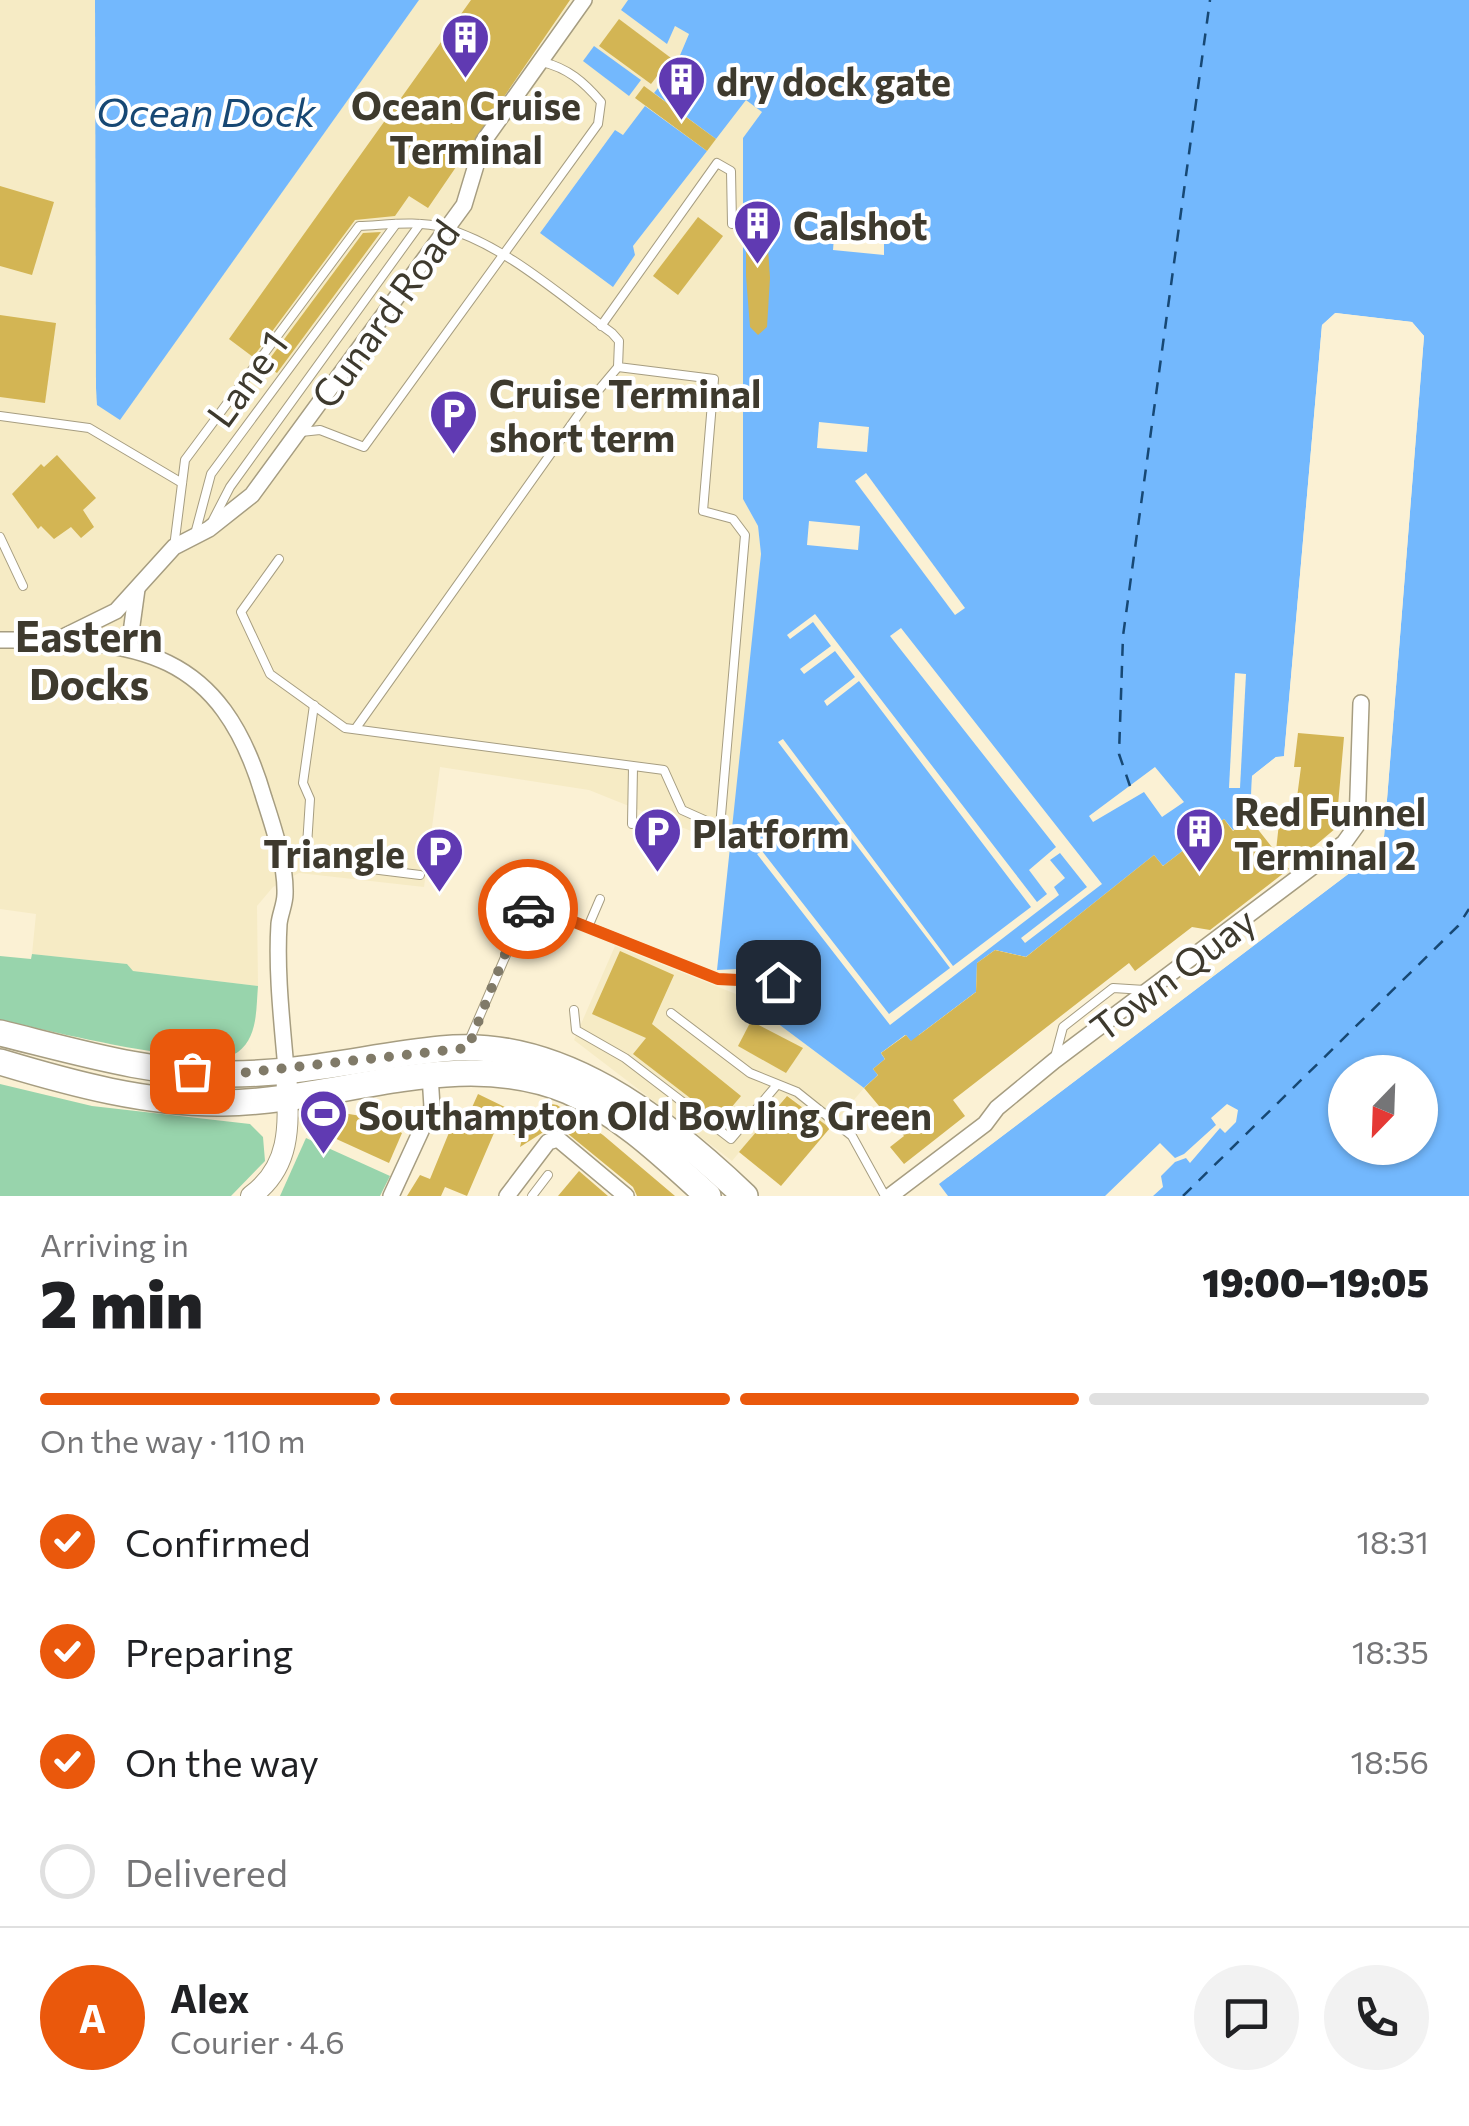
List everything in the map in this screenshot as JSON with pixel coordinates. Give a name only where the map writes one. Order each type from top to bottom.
[{"type":"main road","points":[[0,1032],[160,1068],[231,1074],[468,1048],[537,1058],[587,1077],[657,1124],[745,1196]]},
{"type":"main road","points":[[0,1062],[74,1084],[158,1099],[223,1103],[287,1099],[476,1072],[540,1081],[569,1092],[618,1120],[708,1196]]},
{"type":"street","name":"Cunard Road","points":[[57,640],[116,611],[174,547],[252,495],[448,228],[470,190],[483,142],[584,0]]},
{"type":"street","points":[[130,647],[137,588]]},
{"type":"street","points":[[0,640],[57,640],[130,647],[186,673],[220,700],[258,778],[286,894],[279,922],[288,1136],[282,1163],[252,1196]]},
{"type":"street","name":"Town Quay","points":[[897,1194],[986,1124],[997,1108],[1054,1061],[1352,835],[1358,808],[1361,703]]},
{"type":"street","points":[[391,1196],[432,1107],[430,1076]]},
{"type":"street","points":[[506,1196],[548,1142],[558,1138],[626,1196]]},
{"type":"lane","points":[[296,433],[320,430],[364,447],[598,124],[601,102],[584,82],[559,66],[540,61]]},
{"type":"lane","points":[[602,326],[717,164],[732,171],[732,224]]},
{"type":"lane","points":[[202,531],[211,474],[396,224],[448,228],[502,256],[619,341],[618,367],[572,424],[356,728]]},
{"type":"lane","name":"Lane 1","points":[[174,547],[185,460],[359,226],[396,224]]},
{"type":"lane","points":[[202,531],[420,224]]},
{"type":"lane","points":[[278,559],[240,612],[270,674],[345,728],[664,770],[682,810],[720,827],[745,535],[733,519],[702,511],[714,379],[618,367]]},
{"type":"lane","points":[[0,416],[88,428],[182,484]]},
{"type":"lane","points":[[0,536],[24,586]]},
{"type":"lane","points":[[314,705],[303,782],[310,799],[306,861],[420,875]]},
{"type":"lane","points":[[632,824],[634,766]]},
{"type":"lane","points":[[588,927],[600,899]]},
{"type":"lane","points":[[468,1048],[525,911],[539,908],[718,979],[778,982]]},
{"type":"lane","points":[[574,1010],[576,1030],[625,1058],[730,1139],[776,1086]]},
{"type":"lane","points":[[671,1013],[750,1073],[797,1092],[852,1136],[897,1194]]},
{"type":"lane","points":[[532,1196],[548,1175]]},
{"type":"shaded area","points":[[0,0],[95,0],[96,388],[119,420],[419,0],[628,0],[621,10],[667,43],[675,26],[689,34],[675,67],[623,136],[615,130],[540,233],[635,256],[633,246],[746,99],[762,112],[743,139],[743,499],[758,526],[761,554],[732,842],[711,839],[589,790],[440,767],[424,887],[299,873],[273,887],[257,906],[258,986],[132,971],[127,964],[32,954],[36,914],[0,909]]},
{"type":"shaded area","points":[[615,946],[741,996],[864,1088],[830,1128],[787,1095],[732,1161],[574,1040]]},
{"type":"green space","points":[[32,954],[127,964],[133,971],[258,986],[253,1031],[238,1052],[222,1057],[195,1057],[0,1020],[0,956],[31,959]]},
{"type":"green space","points":[[0,1084],[92,1106],[250,1124],[263,1137],[265,1161],[231,1196],[0,1196]]},
{"type":"green space","name":"Southampton Old Bowling Green","points":[[306,1138],[390,1176],[380,1196],[280,1196]]},
{"type":"water","name":"Ocean Dock","points":[[95,0],[419,0],[120,420],[97,405]]},
{"type":"water","points":[[628,0],[1469,0],[1469,1196],[948,1196],[939,1184],[1376,853],[1384,837],[1424,336],[1412,322],[1336,313],[1322,325],[1284,757],[1276,757],[1252,776],[1251,802],[1258,812],[1233,831],[1163,866],[1154,856],[1026,957],[995,950],[978,963],[976,992],[919,1035],[916,1048],[905,1035],[881,1053],[885,1059],[878,1075],[864,1088],[741,996],[737,969],[717,970],[761,554],[758,526],[743,499],[743,138],[762,112],[746,100],[716,139],[654,93],[675,67],[689,34],[675,26],[667,44],[621,10]]},
{"type":"water","points":[[594,46],[641,80],[629,96],[583,61]]},
{"type":"water","points":[[645,106],[707,151],[633,246],[635,255],[613,287],[540,233],[615,130],[623,135]]},
{"type":"pier","points":[[835,225],[884,228],[884,255],[833,250]]},
{"type":"pier","points":[[1335,313],[1412,322],[1424,336],[1384,837],[1376,853],[948,1177],[945,1173],[1372,849],[1379,835],[1419,338],[1410,327],[1337,318],[1327,327],[1289,758],[1257,779],[1256,801],[1262,815],[1234,836],[1223,826],[1165,871],[1154,862],[1028,961],[996,955],[982,965],[979,995],[926,1036],[929,1044],[919,1052],[905,1042],[888,1054],[890,1061],[880,1070],[883,1078],[867,1091],[864,1088],[878,1075],[873,1069],[885,1059],[881,1053],[906,1035],[916,1048],[923,1042],[919,1035],[976,992],[977,963],[995,950],[1026,957],[1154,855],[1163,866],[1224,819],[1233,830],[1258,812],[1251,802],[1252,776],[1276,757],[1284,756],[1322,325]]},
{"type":"pier","points":[[819,422],[869,427],[867,452],[817,448]]},
{"type":"pier","points":[[866,473],[965,608],[955,615],[855,481]]},
{"type":"pier","points":[[809,521],[860,526],[858,550],[807,545]]},
{"type":"pier","points":[[815,614],[1037,902],[1047,894],[1029,870],[1056,847],[890,636],[901,628],[1102,884],[1025,943],[1021,938],[1087,887],[1060,853],[1050,860],[1065,878],[1054,887],[1059,895],[890,1025],[757,854],[762,851],[889,1014],[950,968],[778,742],[783,739],[953,966],[1031,907],[859,681],[827,706],[824,701],[855,677],[835,651],[804,674],[800,669],[831,646],[813,622],[790,639],[787,635]]},
{"type":"pier","points":[[1235,673],[1246,674],[1240,788],[1229,788]]},
{"type":"pier","points":[[1155,767],[1184,802],[1162,817],[1144,792],[1093,822],[1089,816]]},
{"type":"pier","points":[[1227,1104],[1238,1110],[1236,1122],[1225,1133],[1220,1128],[1190,1163],[1186,1158],[1175,1162],[1161,1176],[1163,1187],[1153,1196],[1105,1196],[1160,1143],[1175,1158],[1184,1154],[1216,1125],[1211,1118]]},
{"type":"building","name":"Ocean Cruise Terminal","points":[[471,0],[570,0],[428,208],[409,196],[395,216],[355,220],[253,357],[229,339]]},
{"type":"building","points":[[619,19],[671,58],[651,84],[599,46]]},
{"type":"building","name":"dry dock gate","points":[[644,86],[716,139],[707,151],[635,98]]},
{"type":"building","points":[[0,186],[54,202],[32,275],[0,266]]},
{"type":"building","name":"Calshot","points":[[755,215],[767,233],[770,278],[767,327],[758,335],[750,327],[746,276],[746,242]]},
{"type":"building","points":[[698,217],[723,236],[678,295],[653,276]]},
{"type":"building","points":[[381,232],[277,373],[265,365],[363,233]]},
{"type":"building","points":[[0,315],[56,323],[45,403],[0,397]]},
{"type":"building","points":[[57,455],[96,498],[83,510],[94,527],[81,538],[71,527],[54,539],[41,526],[38,529],[12,494],[41,464],[44,467]]},
{"type":"building","points":[[1298,733],[1344,737],[1336,828],[1304,855],[1276,851],[1281,804],[1296,805],[1301,767],[1294,767]]},
{"type":"building","points":[[1249,818],[1289,869],[1210,930],[1192,927],[1135,971],[1129,963],[953,1100],[965,1116],[904,1164],[890,1147],[904,1136],[864,1088],[878,1075],[873,1069],[885,1059],[881,1053],[906,1035],[911,1041],[976,992],[977,963],[995,950],[1026,957],[1154,855],[1163,866],[1224,819],[1233,831]]},
{"type":"building","points":[[620,951],[674,975],[652,1024],[741,1096],[720,1121],[633,1054],[646,1038],[592,1014]]},
{"type":"building","points":[[751,1021],[803,1048],[786,1073],[738,1046]]},
{"type":"building","points":[[478,1094],[534,1121],[546,1103],[557,1105],[603,1135],[675,1196],[637,1196],[633,1187],[556,1124],[520,1147],[522,1139],[497,1126],[467,1196],[445,1187],[441,1196],[407,1196],[420,1175],[430,1179],[455,1118],[465,1123]]},
{"type":"building","points":[[787,1096],[830,1128],[781,1186],[739,1152]]},
{"type":"building","points":[[343,1113],[367,1117],[402,1133],[389,1163],[332,1137]]},
{"type":"building","points":[[579,1171],[608,1196],[558,1196]]},
{"type":"ferry route","points":[[1130,786],[1119,754],[1123,636],[1210,0]]},
{"type":"ferry route","points":[[1183,1196],[1458,926],[1469,909]]},
{"type":"way so far","points":[[192,1071],[231,1074],[468,1048],[471,1030],[517,924],[528,909]]},
{"type":"place","name":"Ocean Cruise Terminal","points":[[466,80]]},
{"type":"place","name":"dry dock gate","points":[[681,122]]},
{"type":"place","name":"Calshot","points":[[758,266]]},
{"type":"place","name":"Cruise Terminal short term","points":[[454,456]]},
{"type":"place","name":"Platform","points":[[657,874]]},
{"type":"place","name":"Red Funnel Terminal 2","points":[[1199,874]]},
{"type":"place","name":"Triangle","points":[[440,894]]},
{"type":"place","name":"Southampton Old Bowling Green","points":[[323,1156]]},
{"type":"district","name":"Eastern Docks","points":[[89,659]]},
{"type":"route","points":[[528,909],[539,908],[718,979],[778,982]]}]
